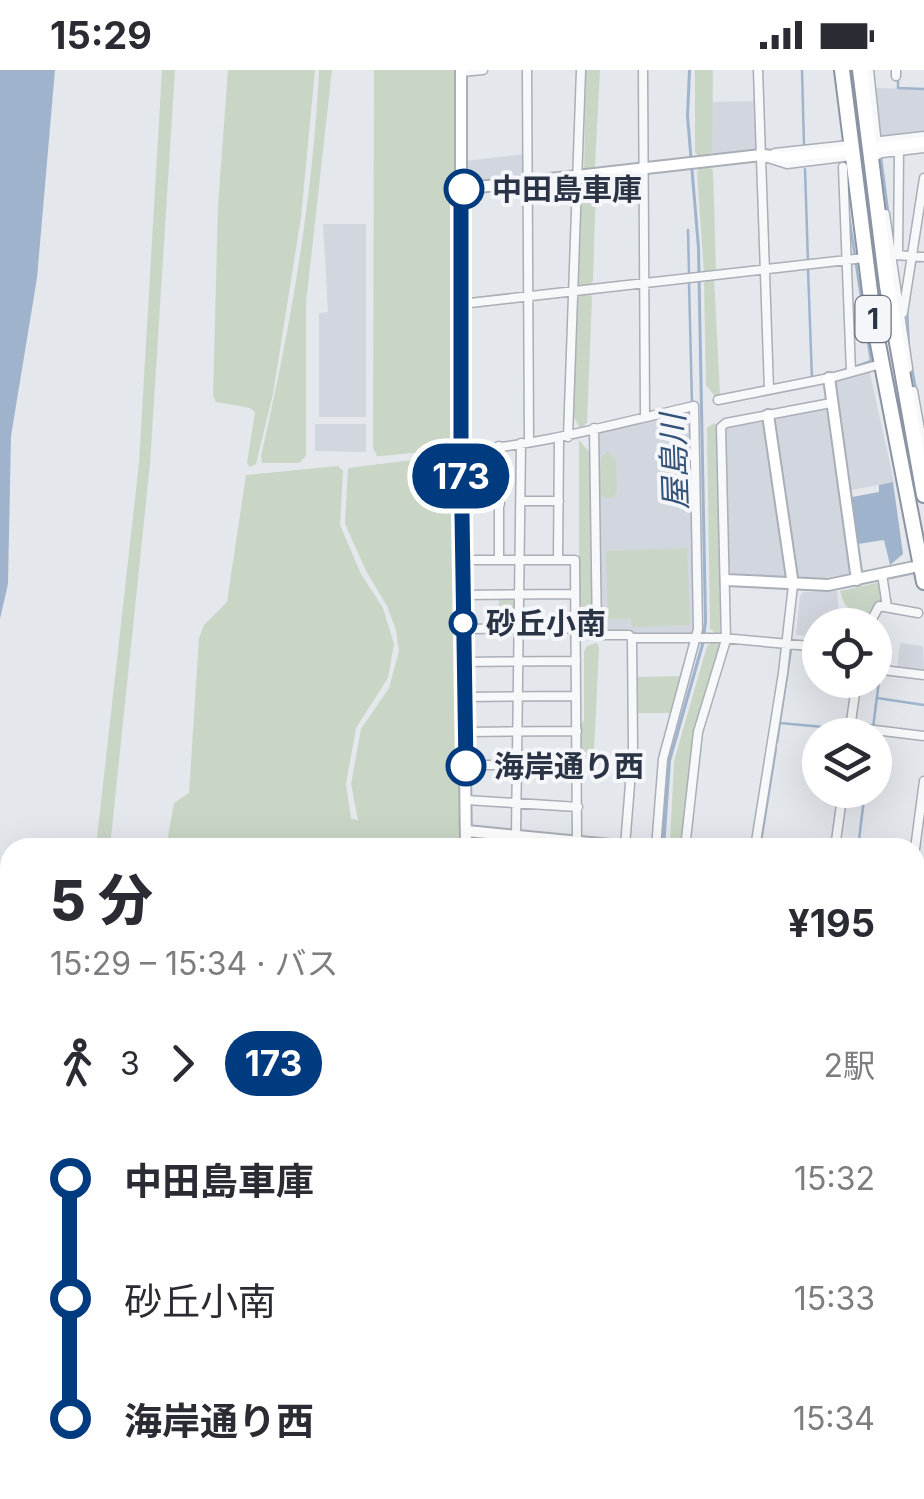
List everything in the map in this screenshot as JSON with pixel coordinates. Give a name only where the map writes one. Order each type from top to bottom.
[{"type":"highway","name":"1","points":[[842,70],[846,155],[880,364],[924,582]]},
{"type":"highway","name":"1","points":[[860,70],[874,148],[892,320],[924,495]]},
{"type":"highway","points":[[912,434],[924,545]]},
{"type":"street","points":[[467,838],[461,451],[462,71],[483,70]]},
{"type":"street","points":[[516,836],[528,296],[527,70]]},
{"type":"street","points":[[558,560],[581,70]]},
{"type":"street","points":[[643,70],[645,416]]},
{"type":"street","points":[[758,70],[769,390]]},
{"type":"street","points":[[868,70],[874,148],[894,255],[900,314],[920,409],[924,452]]},
{"type":"street","points":[[874,148],[924,142]]},
{"type":"street","points":[[874,148],[898,151],[924,142]]},
{"type":"street","points":[[894,255],[898,151]]},
{"type":"street","points":[[461,189],[761,156],[846,155],[843,179],[851,372]]},
{"type":"street","points":[[900,314],[924,178]]},
{"type":"street","points":[[894,255],[924,257]]},
{"type":"street","points":[[461,304],[864,258]]},
{"type":"street","points":[[718,400],[880,364]]},
{"type":"street","points":[[829,378],[857,580]]},
{"type":"street","points":[[686,838],[698,732],[726,638],[722,427],[726,423],[831,403]]},
{"type":"street","points":[[461,451],[563,437],[694,406],[699,637],[663,759],[657,838]]},
{"type":"street","points":[[758,838],[787,644],[792,584],[768,415]]},
{"type":"street","points":[[594,428],[597,635],[629,634],[632,638],[633,747],[626,838]]},
{"type":"street","points":[[499,446],[499,560]]},
{"type":"street","points":[[521,501],[559,500]]},
{"type":"street","points":[[462,504],[500,504]]},
{"type":"street","points":[[462,560],[575,560],[576,838]]},
{"type":"street","points":[[726,580],[828,585],[922,566]]},
{"type":"street","points":[[882,574],[887,607]]},
{"type":"street","points":[[463,595],[576,594]]},
{"type":"street","points":[[878,608],[918,613]]},
{"type":"street","points":[[464,628],[576,628]]},
{"type":"street","points":[[632,638],[726,638],[802,645]]},
{"type":"street","points":[[464,662],[576,661]]},
{"type":"street","points":[[892,671],[924,675]]},
{"type":"street","points":[[465,697],[576,696]]},
{"type":"street","points":[[465,732],[577,731]]},
{"type":"street","points":[[892,734],[924,736]]},
{"type":"street","points":[[466,766],[577,765]]},
{"type":"street","points":[[916,838],[924,781]]},
{"type":"street","points":[[466,800],[578,806]]},
{"type":"street","points":[[836,838],[840,808]]},
{"type":"street","points":[[467,831],[533,838]]},
{"type":"shaded area","points":[[875,88],[924,89],[924,134],[880,137]]},
{"type":"shaded area","points":[[757,101],[759,151],[712,157],[712,102]]},
{"type":"shaded area","points":[[524,154],[524,179],[465,183],[465,161]]},
{"type":"shaded area","points":[[323,224],[366,224],[366,417],[319,417],[319,313],[328,312]]},
{"type":"shaded area","points":[[869,369],[894,482],[851,490],[863,572],[817,579],[732,573],[728,570],[724,428],[838,404],[836,380]]},
{"type":"shaded area","points":[[692,409],[696,635],[599,632],[599,429]]},
{"type":"shaded area","points":[[315,424],[366,424],[366,452],[315,451]]},
{"type":"shaded area","points":[[837,591],[838,608],[802,608],[802,636],[796,635],[800,596],[803,592]]},
{"type":"shaded area","points":[[900,643],[923,646],[921,673],[897,670]]},
{"type":"green space","points":[[162,70],[175,70],[150,464],[111,838],[97,838],[139,463]]},
{"type":"green space","points":[[228,70],[315,70],[301,217],[273,394],[256,464],[250,467],[247,463],[255,412],[216,402],[213,396],[218,205]]},
{"type":"green space","points":[[319,70],[332,70],[306,303],[306,456],[299,463],[262,463],[299,264]]},
{"type":"green space","points":[[374,70],[456,70],[456,443],[451,449],[377,456],[373,448]]},
{"type":"green space","points":[[586,70],[600,70],[593,171],[584,171]]},
{"type":"green space","points":[[695,70],[713,70],[712,152],[709,157],[700,158],[695,152]]},
{"type":"green space","points":[[710,166],[716,269],[704,273],[697,173],[700,167]]},
{"type":"green space","points":[[593,179],[593,281],[589,287],[577,287],[580,186],[584,180]]},
{"type":"green space","points":[[714,277],[720,395],[716,398],[706,385],[704,283]]},
{"type":"green space","points":[[589,292],[592,297],[587,423],[580,429],[572,413],[576,299],[579,293]]},
{"type":"green space","points":[[714,423],[722,555],[717,634],[710,629],[707,428]]},
{"type":"green space","points":[[579,440],[592,463],[593,634],[588,641],[579,625]]},
{"type":"green space","points":[[608,452],[616,461],[614,498],[603,498],[599,490],[601,457]]},
{"type":"green space","points":[[453,455],[461,838],[168,838],[174,803],[189,793],[199,638],[204,625],[227,602],[246,475],[338,466],[343,471],[340,525],[361,574],[383,608],[394,644],[388,678],[356,728],[346,784],[351,819],[358,820],[351,784],[361,729],[389,688],[399,651],[387,606],[345,524],[348,468]]},
{"type":"green space","points":[[687,548],[690,625],[632,627],[631,619],[608,619],[606,551]]},
{"type":"green space","points":[[881,582],[883,604],[849,608],[840,591]]},
{"type":"green space","points":[[499,597],[515,598],[514,625],[498,626]]},
{"type":"green space","points":[[719,642],[721,647],[696,731],[682,838],[670,838],[674,761],[707,646]]},
{"type":"green space","points":[[597,643],[593,772],[584,775],[580,771],[580,727],[584,720],[584,652],[587,646]]},
{"type":"green space","points":[[684,676],[673,713],[636,713],[637,677]]},
{"type":"water","points":[[0,70],[55,70],[37,278],[11,436],[8,584],[0,619]]},
{"type":"water","points":[[691,70],[689,116],[700,248],[707,622],[671,761],[666,838],[662,838],[668,760],[704,622],[697,248],[686,116]]},
{"type":"water","points":[[893,482],[903,554],[890,565],[884,540],[858,544],[852,497],[879,492],[879,485]]},
{"type":"waterway","points":[[584,83],[585,70]]},
{"type":"waterway","points":[[802,70],[804,146]]},
{"type":"waterway","points":[[898,80],[898,88],[924,89]]},
{"type":"waterway","points":[[881,158],[888,212]]},
{"type":"waterway","points":[[805,169],[808,262]]},
{"type":"waterway","points":[[848,210],[855,256]]},
{"type":"waterway","points":[[688,230],[689,274]]},
{"type":"waterway","points":[[854,367],[871,361],[856,264]]},
{"type":"waterway","points":[[808,269],[812,379]]},
{"type":"waterway","name":"屋島川","points":[[689,283],[692,404]]},
{"type":"waterway","points":[[907,308],[909,350]]},
{"type":"waterway","points":[[911,363],[916,390]]},
{"type":"waterway","points":[[834,373],[847,369]]},
{"type":"waterway","points":[[586,428],[627,418]]},
{"type":"waterway","points":[[777,742],[791,649]]},
{"type":"waterway","points":[[877,698],[924,705]]},
{"type":"waterway","points":[[874,718],[877,698]]},
{"type":"waterway","points":[[780,723],[802,725]]},
{"type":"waterway","points":[[762,838],[776,748]]},
{"type":"waterway","points":[[859,838],[863,808]]},
{"type":"bus line","name":"173","points":[[464,189],[461,451],[466,766]]},
{"type":"place","name":"中田島車庫","points":[[464,189]]},
{"type":"place","name":"砂丘小南","points":[[463,623]]},
{"type":"place","name":"海岸通り西","points":[[466,766]]}]
